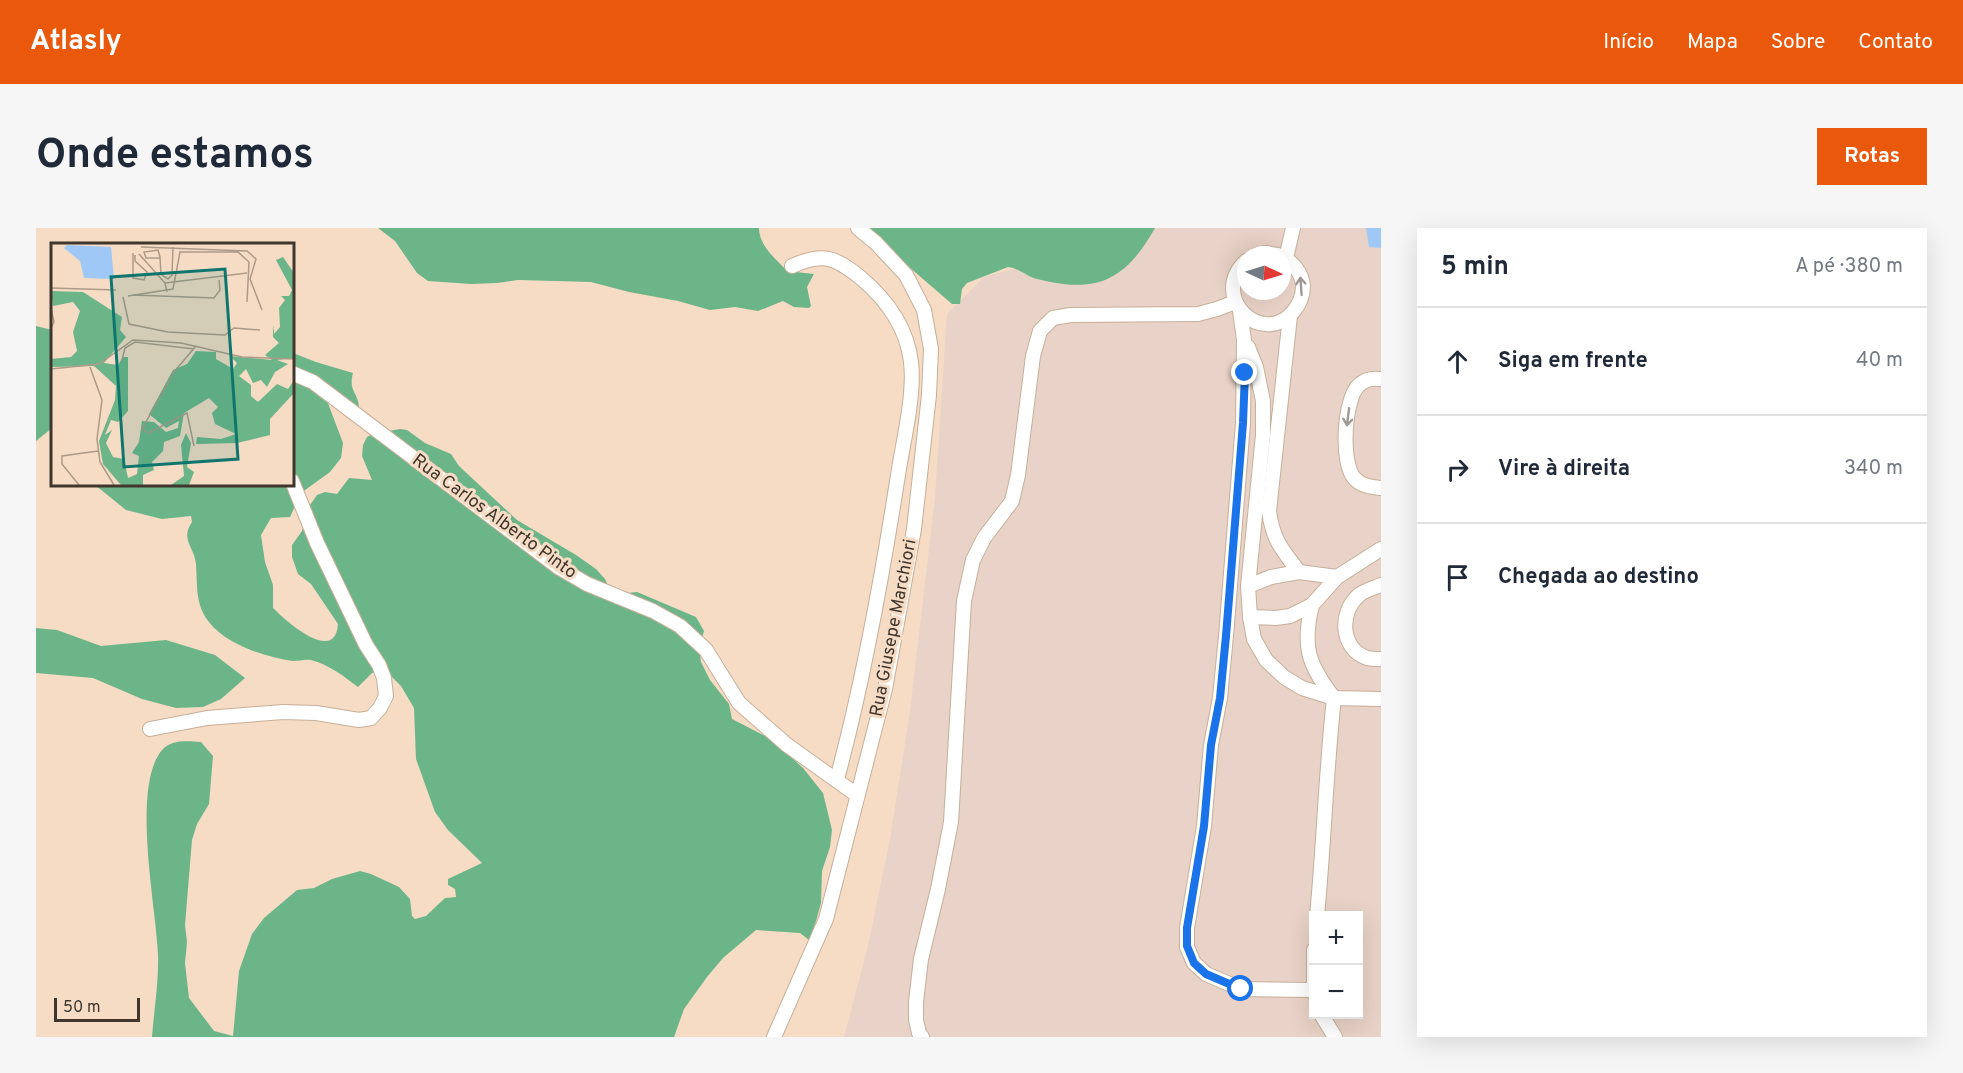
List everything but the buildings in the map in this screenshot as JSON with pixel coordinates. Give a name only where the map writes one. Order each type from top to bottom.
[{"type":"street","name":"Rua Giusepe Marchiori","points":[[774,1037],[826,919],[885,689],[914,529],[929,395],[931,349],[924,310],[906,275],[876,243],[858,228]]},
{"type":"street","points":[[1286,246],[1293,228]]},
{"type":"street","points":[[792,266],[809,259],[824,257],[843,264],[876,291],[894,314],[906,338],[911,364],[909,399],[887,545],[856,707],[837,779]]},
{"type":"street","points":[[1238,306],[1249,319],[1259,323],[1270,324],[1290,316],[1302,297],[1303,286],[1300,275],[1291,264]]},
{"type":"street","points":[[1237,272],[1233,280],[1232,291],[1238,306],[1244,340],[1243,423],[1220,698],[1211,745],[1204,826],[1187,928],[1187,946],[1194,963],[1206,974],[1241,989],[1309,992]]},
{"type":"street","points":[[922,1037],[919,1034],[916,1020],[916,1002],[921,959],[951,822],[964,601],[973,560],[984,538],[1012,501],[1018,475],[1034,356],[1040,331],[1053,318],[1071,315],[1198,314],[1238,306]]},
{"type":"street","points":[[1290,316],[1269,511],[1275,538],[1299,572]]},
{"type":"street","points":[[1244,340],[1256,367],[1263,401],[1263,435],[1248,586],[1254,639],[1266,660],[1284,677],[1302,688],[1334,698],[1381,699]]},
{"type":"street","name":"Rua Carlos Alberto Pinto","points":[[294,374],[313,382],[558,567],[587,584],[653,611],[680,626],[706,650],[740,703],[787,745],[837,779],[856,795]]},
{"type":"street","points":[[1381,379],[1366,380],[1351,396],[1346,438],[1346,459],[1350,472],[1356,480],[1368,487],[1381,488]]},
{"type":"street","points":[[150,729],[207,718],[283,712],[316,713],[359,720],[371,718],[380,708],[386,696],[384,678],[379,665],[366,645],[321,553],[294,486]]},
{"type":"street","points":[[1250,617],[1290,616],[1311,605],[1337,578],[1381,549]]},
{"type":"street","points":[[1248,586],[1271,577],[1299,572],[1337,578]]},
{"type":"street","points":[[1381,585],[1360,594],[1348,607],[1344,631],[1352,648],[1367,658],[1381,659]]},
{"type":"street","points":[[1311,605],[1306,629],[1307,648],[1321,681],[1334,698],[1317,911]]},
{"type":"street","points":[[1324,1019],[1335,1037]]},
{"type":"shaded area","points":[[1136,228],[1381,228],[1381,1037],[844,1037],[868,946],[890,839],[910,711],[935,498],[947,314],[984,277],[1047,260]]},
{"type":"green space","points":[[378,228],[759,228],[765,246],[787,271],[814,274],[807,287],[811,306],[809,308],[794,307],[783,301],[758,311],[735,307],[710,310],[591,282],[518,280],[471,284],[428,281],[417,273],[395,241]]},
{"type":"green space","points":[[864,228],[1155,228],[1132,260],[1107,279],[1077,285],[1058,283],[1033,278],[1008,267],[967,283],[962,289],[960,304],[952,304]]},
{"type":"green space","points":[[36,326],[51,330],[51,429],[36,441]]},
{"type":"green space","points":[[294,353],[353,373],[352,388],[359,407],[350,408],[326,398],[343,443],[341,458],[330,472],[301,493],[290,517],[271,518],[261,535],[265,562],[273,585],[273,608],[298,630],[309,636],[328,641],[335,636],[338,624],[311,584],[298,574],[292,557],[292,545],[302,531],[310,505],[317,495],[325,492],[337,494],[349,478],[372,480],[362,456],[363,445],[367,437],[400,429],[407,430],[425,443],[451,454],[459,466],[517,520],[596,569],[605,579],[612,594],[637,592],[696,617],[704,631],[699,648],[701,662],[710,680],[729,704],[732,719],[771,739],[803,768],[823,793],[832,830],[830,847],[822,871],[821,903],[809,940],[800,933],[756,930],[723,958],[707,977],[684,1009],[674,1037],[152,1037],[158,954],[148,848],[148,791],[153,767],[166,746],[180,742],[201,742],[213,756],[209,804],[197,824],[192,840],[185,925],[187,942],[185,963],[189,998],[214,1031],[233,1036],[239,971],[252,934],[264,918],[297,890],[314,888],[332,879],[360,871],[399,887],[410,899],[412,916],[415,919],[426,916],[445,898],[456,897],[455,889],[448,885],[448,879],[482,863],[448,830],[435,812],[416,759],[414,708],[401,686],[389,674],[381,671],[372,673],[358,687],[324,664],[309,660],[280,659],[252,650],[225,637],[214,628],[200,605],[195,558],[187,538],[192,522],[191,516],[162,519],[126,510],[96,486],[294,486]]},
{"type":"green space","points":[[36,628],[57,630],[101,646],[166,640],[215,655],[245,678],[221,699],[203,707],[176,708],[142,699],[93,678],[36,673]]},
{"type":"water","points":[[1366,228],[1381,228],[1381,248],[1369,247]]},
{"type":"route","points":[[1241,989],[1206,974],[1194,963],[1187,946],[1187,928],[1204,826],[1211,745],[1220,698],[1243,423],[1245,373]]}]
